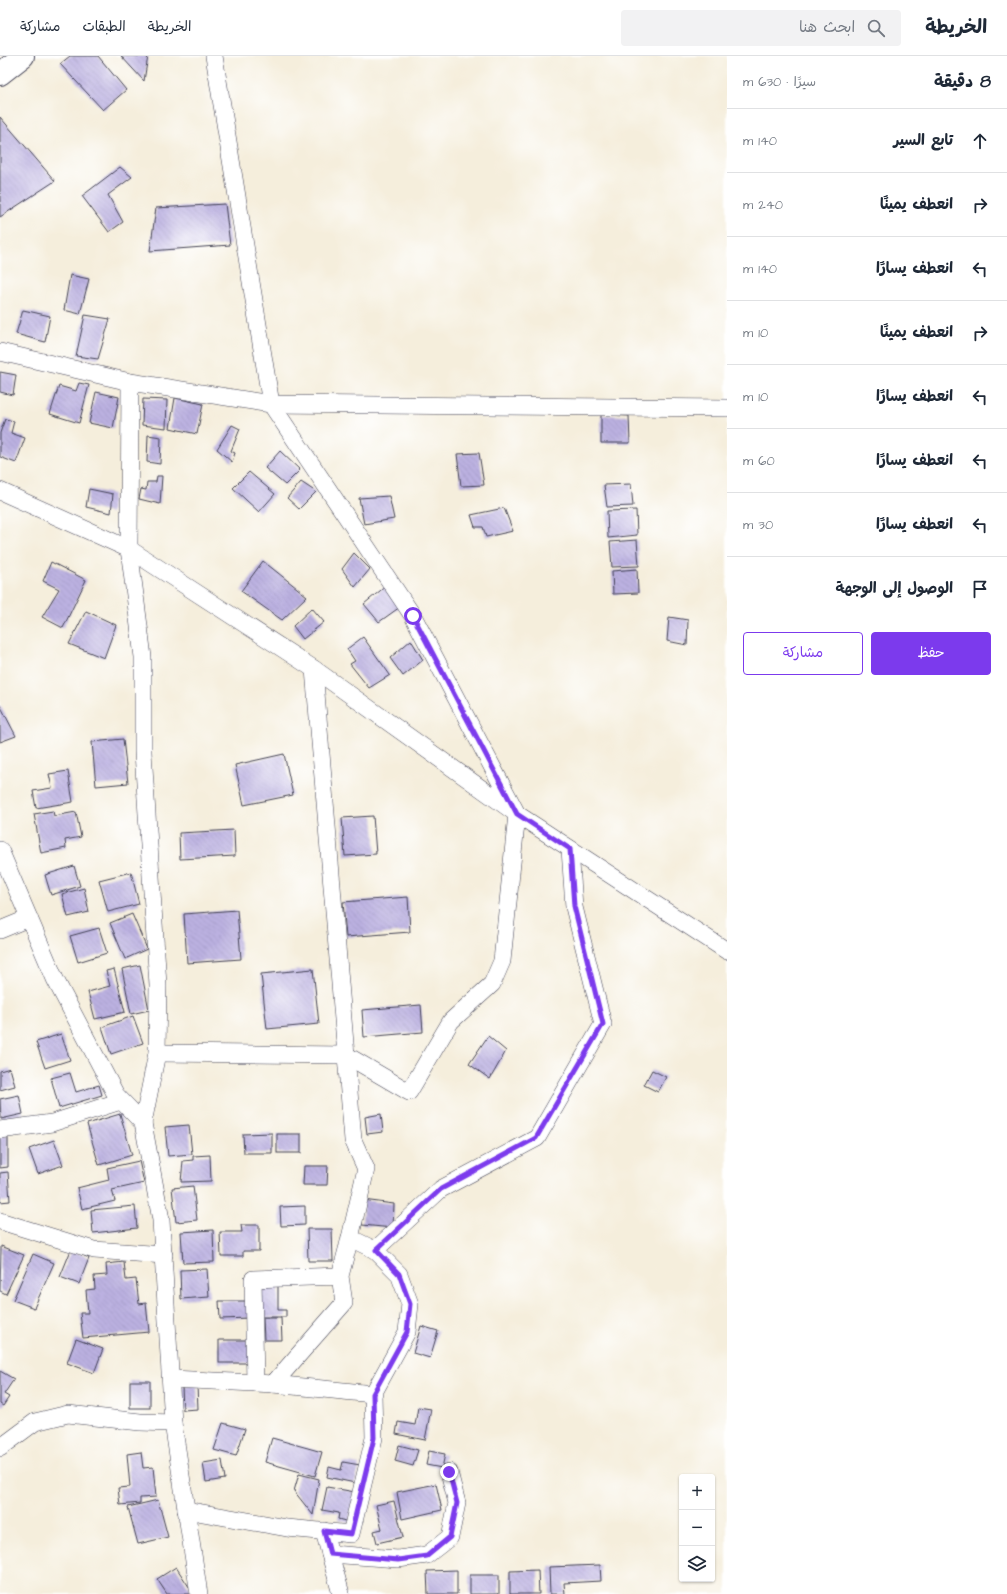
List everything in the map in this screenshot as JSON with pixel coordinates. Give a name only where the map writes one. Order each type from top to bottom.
[{"type":"main road","points":[[0,74],[23,56]]},
{"type":"street","points":[[157,1053],[346,1055],[409,1092],[451,1021],[492,984],[502,962],[517,814],[413,616],[271,404],[214,56]]},
{"type":"street","points":[[0,352],[130,382],[271,404],[726,404]]},
{"type":"street","points":[[130,382],[129,549],[143,657],[143,752],[158,985],[157,1053],[142,1123],[161,1220],[173,1423],[199,1594]]},
{"type":"street","points":[[0,491],[129,549],[314,669],[517,814],[727,951]]},
{"type":"street","points":[[273,1384],[344,1303],[340,1276],[366,1169],[353,1140],[314,669]]},
{"type":"street","points":[[376,1250],[441,1189],[536,1138],[603,1024],[574,906],[570,849]]},
{"type":"street","points":[[0,850],[54,979],[116,1095],[142,1123]]},
{"type":"street","points":[[0,930],[29,918]]},
{"type":"street","points":[[0,1130],[52,1123],[121,1101]]},
{"type":"street","points":[[0,1221],[94,1250],[164,1255]]},
{"type":"street","points":[[186,1510],[287,1528],[351,1534],[374,1438],[373,1394],[407,1332],[410,1304],[399,1274],[376,1250],[350,1238]]},
{"type":"street","points":[[255,1383],[253,1279],[340,1276]]},
{"type":"street","points":[[171,1379],[273,1384],[373,1394]]},
{"type":"street","points":[[0,1448],[36,1422],[68,1414],[140,1422],[173,1423]]},
{"type":"street","points":[[330,1554],[398,1560],[427,1556],[450,1537],[457,1503],[449,1472]]},
{"type":"street","points":[[324,1531],[341,1594]]},
{"type":"building","points":[[70,56],[98,56],[126,90],[103,110],[60,64]]},
{"type":"building","points":[[121,56],[148,56],[144,81]]},
{"type":"building","points":[[0,117],[55,181],[0,217]]},
{"type":"building","points":[[120,167],[132,177],[108,195],[123,222],[109,232],[82,196]]},
{"type":"building","points":[[225,204],[230,245],[150,251],[156,208]]},
{"type":"building","points":[[70,275],[89,279],[80,314],[64,310]]},
{"type":"building","points":[[23,310],[50,316],[45,342],[16,334]]},
{"type":"building","points":[[85,315],[110,319],[98,359],[76,356]]},
{"type":"building","points":[[0,372],[16,375],[13,395],[0,392]]},
{"type":"building","points":[[79,383],[89,385],[79,423],[50,414],[59,386],[76,391]]},
{"type":"building","points":[[96,392],[119,397],[113,428],[89,423]]},
{"type":"building","points":[[175,398],[203,404],[197,434],[170,428]]},
{"type":"building","points":[[143,399],[167,400],[166,428],[142,425]]},
{"type":"building","points":[[601,415],[629,416],[630,443],[601,443]]},
{"type":"building","points":[[5,419],[14,421],[11,433],[25,438],[16,463],[0,457],[0,433]]},
{"type":"building","points":[[232,425],[240,429],[231,451],[235,453],[232,462],[217,449]]},
{"type":"building","points":[[148,435],[161,437],[160,464],[147,462]]},
{"type":"building","points":[[280,451],[300,470],[285,485],[265,468]]},
{"type":"building","points":[[479,453],[484,485],[461,486],[457,454]]},
{"type":"building","points":[[249,472],[275,494],[259,512],[233,488]]},
{"type":"building","points":[[157,476],[162,476],[160,504],[139,499],[141,489],[146,490],[147,482],[156,482]]},
{"type":"building","points":[[301,482],[316,492],[299,509],[287,498]]},
{"type":"building","points":[[631,484],[633,506],[607,507],[604,485]]},
{"type":"building","points":[[89,489],[113,494],[111,513],[86,507]]},
{"type":"building","points":[[389,496],[394,519],[364,524],[359,498]]},
{"type":"building","points":[[504,508],[513,531],[486,537],[483,527],[475,527],[471,515]]},
{"type":"building","points":[[636,510],[637,535],[608,538],[607,511]]},
{"type":"building","points":[[637,540],[639,566],[612,567],[610,542]]},
{"type":"building","points":[[354,553],[370,569],[355,587],[342,569]]},
{"type":"building","points":[[263,561],[307,596],[282,620],[241,591]]},
{"type":"building","points":[[51,562],[86,580],[63,628],[42,617],[59,589],[43,581]]},
{"type":"building","points":[[637,569],[638,593],[613,594],[612,571]]},
{"type":"building","points":[[386,586],[400,607],[379,622],[364,604]]},
{"type":"building","points":[[312,608],[324,622],[303,639],[293,626]]},
{"type":"building","points":[[86,611],[116,625],[104,658],[69,644]]},
{"type":"building","points":[[669,617],[688,620],[687,645],[667,641]]},
{"type":"building","points":[[363,637],[390,675],[369,688],[350,664],[355,661],[347,649]]},
{"type":"building","points":[[411,640],[423,660],[403,676],[390,658]]},
{"type":"building","points":[[0,705],[16,736],[0,742]]},
{"type":"building","points":[[123,739],[128,783],[96,786],[92,742]]},
{"type":"building","points":[[284,754],[293,795],[244,805],[235,765]]},
{"type":"building","points":[[68,771],[73,802],[36,808],[33,791],[52,788],[49,774]]},
{"type":"building","points":[[53,811],[54,816],[76,812],[81,837],[65,840],[66,848],[41,853],[34,814]]},
{"type":"building","points":[[373,816],[376,854],[345,856],[342,818]]},
{"type":"building","points":[[234,830],[235,856],[180,859],[179,833]]},
{"type":"building","points":[[74,866],[80,886],[51,895],[45,875]]},
{"type":"building","points":[[131,872],[139,904],[108,912],[99,880]]},
{"type":"building","points":[[84,888],[89,912],[68,917],[62,894]]},
{"type":"building","points":[[408,897],[410,932],[346,937],[343,902]]},
{"type":"building","points":[[237,910],[241,959],[187,963],[184,914]]},
{"type":"building","points":[[132,914],[147,949],[125,959],[110,923]]},
{"type":"building","points":[[99,928],[107,953],[78,962],[70,936]]},
{"type":"building","points":[[140,965],[149,1010],[131,1014],[122,969]]},
{"type":"building","points":[[114,969],[125,1012],[95,1019],[88,992],[110,986],[106,971]]},
{"type":"building","points":[[313,969],[319,1024],[267,1029],[261,974]]},
{"type":"building","points":[[421,1005],[423,1032],[364,1037],[362,1010]]},
{"type":"building","points":[[133,1016],[143,1043],[111,1054],[102,1027]]},
{"type":"building","points":[[61,1034],[70,1060],[45,1068],[36,1042]]},
{"type":"building","points":[[488,1036],[506,1051],[490,1079],[469,1064]]},
{"type":"building","points":[[10,1068],[15,1086],[0,1090],[0,1071]]},
{"type":"building","points":[[652,1070],[666,1077],[658,1092],[644,1085]]},
{"type":"building","points":[[70,1073],[76,1092],[99,1085],[102,1095],[59,1108],[51,1078]]},
{"type":"building","points":[[19,1095],[23,1114],[1,1119],[0,1099]]},
{"type":"building","points":[[120,1114],[132,1155],[99,1165],[87,1124]]},
{"type":"building","points":[[381,1114],[383,1132],[367,1134],[365,1117]]},
{"type":"building","points":[[189,1125],[192,1154],[168,1156],[165,1127]]},
{"type":"building","points":[[272,1133],[272,1153],[244,1153],[243,1134]]},
{"type":"building","points":[[277,1134],[301,1134],[301,1153],[277,1153]]},
{"type":"building","points":[[8,1135],[8,1167],[0,1168],[0,1136]]},
{"type":"building","points":[[54,1140],[63,1165],[38,1174],[29,1149]]},
{"type":"building","points":[[210,1155],[211,1181],[181,1182],[183,1161],[193,1160],[193,1156]]},
{"type":"building","points":[[139,1161],[144,1183],[112,1190],[115,1201],[82,1209],[77,1188],[109,1180],[107,1168]]},
{"type":"building","points":[[304,1166],[328,1166],[327,1185],[303,1185]]},
{"type":"building","points":[[8,1172],[10,1201],[0,1202],[0,1173]]},
{"type":"building","points":[[193,1186],[197,1220],[176,1222],[172,1188]]},
{"type":"building","points":[[363,1200],[394,1204],[393,1228],[362,1225]]},
{"type":"building","points":[[135,1206],[137,1228],[93,1233],[91,1210]]},
{"type":"building","points":[[305,1206],[305,1225],[281,1226],[280,1207]]},
{"type":"building","points":[[241,1225],[259,1225],[259,1251],[243,1251],[243,1256],[221,1256],[220,1232],[242,1232]]},
{"type":"building","points":[[307,1229],[332,1229],[333,1261],[308,1261]]},
{"type":"building","points":[[213,1230],[214,1262],[183,1263],[181,1232]]},
{"type":"building","points":[[1,1246],[24,1255],[6,1294],[0,1291]]},
{"type":"building","points":[[71,1250],[89,1258],[79,1284],[60,1277]]},
{"type":"building","points":[[33,1254],[54,1263],[34,1308],[13,1300]]},
{"type":"building","points":[[124,1262],[126,1280],[136,1279],[139,1304],[146,1303],[149,1332],[83,1338],[80,1313],[88,1313],[86,1290],[95,1289],[94,1276],[107,1275],[106,1264]]},
{"type":"building","points":[[207,1269],[209,1297],[181,1299],[180,1270]]},
{"type":"building","points":[[278,1286],[278,1310],[286,1310],[286,1317],[260,1317],[259,1287]]},
{"type":"building","points":[[219,1301],[250,1301],[250,1318],[220,1319]]},
{"type":"building","points":[[263,1318],[281,1318],[282,1340],[264,1340]]},
{"type":"building","points":[[421,1326],[438,1331],[430,1358],[413,1353]]},
{"type":"building","points":[[76,1339],[103,1349],[94,1373],[67,1363]]},
{"type":"building","points":[[219,1340],[252,1340],[252,1363],[219,1363]]},
{"type":"building","points":[[0,1371],[14,1379],[4,1394],[9,1397],[3,1406],[0,1404]]},
{"type":"building","points":[[130,1381],[150,1381],[150,1408],[130,1408]]},
{"type":"building","points":[[197,1385],[198,1409],[183,1410],[182,1386]]},
{"type":"building","points":[[418,1407],[431,1409],[425,1440],[396,1434],[398,1422],[415,1425]]},
{"type":"building","points":[[223,1423],[245,1429],[236,1456],[214,1450]]},
{"type":"building","points":[[272,1438],[322,1452],[315,1476],[265,1462]]},
{"type":"building","points":[[399,1445],[418,1450],[413,1466],[395,1461]]},
{"type":"building","points":[[429,1451],[445,1454],[442,1468],[426,1465]]},
{"type":"building","points":[[141,1452],[143,1468],[153,1467],[156,1497],[140,1498],[140,1503],[120,1505],[118,1488],[130,1487],[127,1454]]},
{"type":"building","points":[[222,1460],[225,1479],[206,1482],[203,1463]]},
{"type":"building","points":[[343,1462],[360,1465],[355,1483],[327,1477],[329,1467],[341,1470]]},
{"type":"building","points":[[299,1474],[319,1479],[313,1515],[294,1491]]},
{"type":"building","points":[[436,1484],[442,1510],[402,1519],[397,1492]]},
{"type":"building","points":[[327,1487],[355,1492],[349,1522],[338,1519],[339,1513],[322,1510]]},
{"type":"building","points":[[158,1500],[168,1537],[138,1544],[128,1507]]},
{"type":"building","points":[[394,1501],[403,1537],[377,1543],[374,1531],[382,1529],[376,1505]]},
{"type":"building","points":[[600,1565],[601,1581],[564,1583],[565,1594],[550,1594],[549,1567]]},
{"type":"building","points":[[176,1567],[193,1593],[192,1594],[167,1594],[157,1579]]},
{"type":"building","points":[[457,1570],[457,1594],[428,1594],[427,1571]]},
{"type":"building","points":[[538,1570],[539,1594],[510,1594],[510,1571]]},
{"type":"building","points":[[470,1575],[499,1575],[499,1594],[470,1594]]},
{"type":"route","points":[[413,616],[517,814],[570,849],[574,906],[603,1024],[536,1138],[441,1189],[376,1250],[399,1274],[410,1304],[407,1332],[373,1394],[374,1438],[351,1534],[324,1531],[330,1554],[398,1560],[427,1556],[450,1537],[457,1503],[449,1472]]}]
